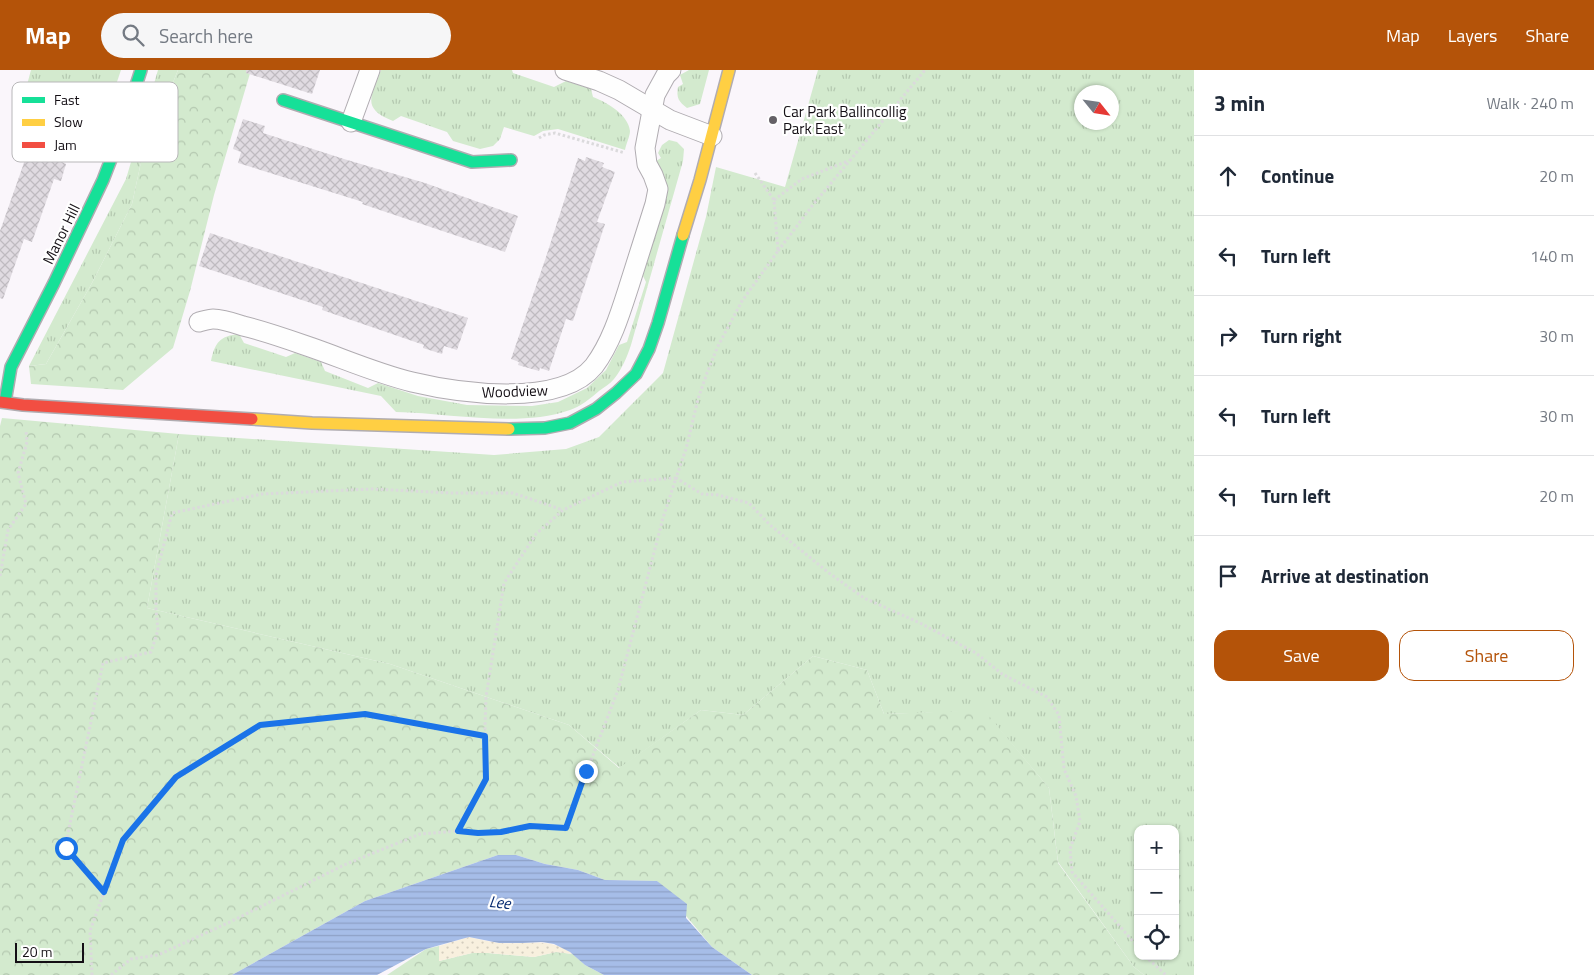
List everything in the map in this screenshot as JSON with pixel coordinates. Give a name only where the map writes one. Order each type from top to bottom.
[{"type":"street","name":"Manor Hill","points":[[137,82],[141,70]]},
{"type":"street","points":[[351,122],[370,70]]},
{"type":"street","points":[[565,70],[599,81],[619,90],[670,120],[712,136]]},
{"type":"street","name":"Woodview","points":[[199,322],[212,319],[230,322],[296,342],[411,382],[457,390],[480,393],[550,391],[580,378],[592,368],[601,356],[618,321],[655,204],[658,189],[647,164],[645,148],[655,95],[666,75],[671,70]]},
{"type":"street","points":[[3,402],[23,405],[312,423],[518,429],[545,428],[570,423],[596,409],[616,394],[636,374],[649,349],[700,180],[729,70]]},
{"type":"street","points":[[283,100],[472,162],[512,160]]},
{"type":"street","name":"Manor Hill","points":[[3,402],[10,367],[54,283],[110,162]]},
{"type":"path","points":[[111,975],[130,958],[158,955],[344,865],[420,834],[458,831],[478,833],[501,832],[530,826],[566,828],[618,690],[663,518],[686,449],[706,372],[731,321],[778,251],[812,206],[925,70]]},
{"type":"path","points":[[539,138],[555,133],[628,154]]},
{"type":"path","points":[[774,200],[802,180],[850,160]]},
{"type":"path","points":[[755,173],[774,200],[778,251]]},
{"type":"path","points":[[0,576],[8,530],[26,504],[18,473],[28,442],[23,405]]},
{"type":"path","points":[[458,831],[486,779],[486,697],[504,583],[536,534],[563,510],[622,482],[676,478],[702,494],[718,495],[749,503],[770,525],[829,573],[864,598],[920,623],[976,653],[1002,674],[1047,697],[1059,715],[1064,769],[1076,796],[1080,821],[1070,849],[1072,872],[1134,942]]},
{"type":"path","points":[[104,892],[66,848],[103,663],[151,652],[158,630],[156,575],[172,513],[262,494],[372,489],[452,493],[513,493],[563,510]]},
{"type":"path","points":[[92,975],[90,931],[123,840],[176,777],[260,725],[365,714],[485,736]]},
{"type":"path","points":[[1149,960],[1166,975]]},
{"type":"green space","points":[[31,70],[121,70],[117,82],[28,82]]},
{"type":"green space","points":[[158,70],[178,70],[173,82],[154,82]]},
{"type":"green space","points":[[178,70],[251,70],[214,195],[190,291],[173,348],[123,390],[31,384],[29,366],[46,364],[92,283],[132,204],[141,162],[178,162],[178,82],[173,82]]},
{"type":"green space","points":[[381,70],[512,70],[513,73],[554,87],[566,81],[591,89],[593,97],[616,110],[625,119],[630,131],[625,150],[558,129],[543,131],[534,136],[504,127],[500,139],[493,146],[480,149],[453,141],[447,132],[401,116],[393,121],[376,111],[371,101]]},
{"type":"green space","points":[[689,70],[709,70],[700,104],[687,108],[679,99],[677,91],[678,87],[683,84],[680,75]]},
{"type":"green space","points":[[818,70],[1194,70],[1194,975],[1144,975],[1134,967],[1058,862],[1049,788],[984,711],[884,714],[867,670],[813,656],[743,715],[701,710],[620,768],[569,725],[390,664],[147,608],[179,434],[494,455],[566,449],[599,437],[663,373],[706,217],[716,167],[785,187]]},
{"type":"green space","points":[[669,140],[677,142],[684,149],[683,161],[629,349],[622,367],[612,381],[574,409],[550,415],[507,419],[396,412],[381,396],[211,361],[214,349],[219,341],[227,336],[239,334],[244,343],[286,357],[295,353],[321,362],[325,371],[368,388],[378,383],[418,396],[467,405],[532,406],[558,402],[587,388],[606,370],[619,345],[627,342],[646,282],[642,274],[667,195],[664,175],[656,161],[661,158],[658,153],[662,145]]},
{"type":"green space","points":[[131,162],[141,162],[132,204],[92,283],[46,364],[29,366],[126,179]]},
{"type":"green space","points":[[2,418],[179,434],[147,608],[390,664],[569,725],[619,768],[701,710],[743,715],[813,656],[867,670],[884,714],[984,710],[1049,788],[1058,863],[1134,967],[1144,975],[752,975],[712,947],[657,881],[605,880],[578,870],[545,864],[516,855],[498,855],[365,901],[232,975],[0,975],[0,426]]},
{"type":"green space","points":[[439,946],[439,961],[472,953],[534,957],[556,952],[573,954],[585,965],[604,975],[387,975],[426,949]]},
{"type":"sand","points":[[469,937],[500,943],[546,943],[564,948],[573,954],[556,952],[534,957],[472,953],[439,961],[439,946]]},
{"type":"water","name":"Lee","points":[[498,855],[516,855],[545,864],[578,870],[605,880],[657,881],[687,904],[686,918],[712,947],[752,975],[604,975],[585,965],[570,952],[554,944],[542,942],[499,943],[469,937],[426,949],[377,975],[232,975],[365,901]]},
{"type":"building","points":[[246,70],[320,70],[312,94],[246,73]]},
{"type":"building","points":[[243,119],[265,126],[263,133],[425,183],[518,216],[505,252],[362,204],[363,202],[238,163],[241,152],[233,149]]},
{"type":"building","points":[[586,157],[604,163],[602,167],[615,172],[597,222],[605,224],[573,321],[566,319],[549,371],[540,368],[539,371],[518,365],[519,362],[511,359],[578,158],[585,161]]},
{"type":"building","points":[[24,162],[62,162],[66,164],[61,181],[54,179],[32,242],[24,239],[3,299],[0,298],[0,231]]},
{"type":"building","points":[[210,233],[468,318],[457,350],[444,346],[442,354],[423,348],[424,345],[322,310],[323,307],[199,266]]},
{"type":"traffic: fast","points":[[137,82],[141,70]]},
{"type":"traffic: fast","points":[[283,100],[472,162],[511,160]]},
{"type":"traffic: fast","points":[[5,402],[11,367],[54,283],[110,162]]},
{"type":"traffic: fast","points":[[509,429],[545,428],[570,423],[596,409],[636,374],[649,349],[658,323],[683,235]]},
{"type":"traffic: slow","points":[[683,235],[700,180],[729,70]]},
{"type":"traffic: slow","points":[[252,419],[312,423],[509,429]]},
{"type":"traffic: jam","points":[[0,402],[252,419]]},
{"type":"place","name":"Car Park Ballincollig Park East","points":[[773,120]]},
{"type":"route","points":[[66,848],[104,892],[123,840],[176,777],[260,725],[365,714],[485,736],[486,779],[458,831],[478,833],[501,832],[530,826],[566,828],[586,771]]}]
